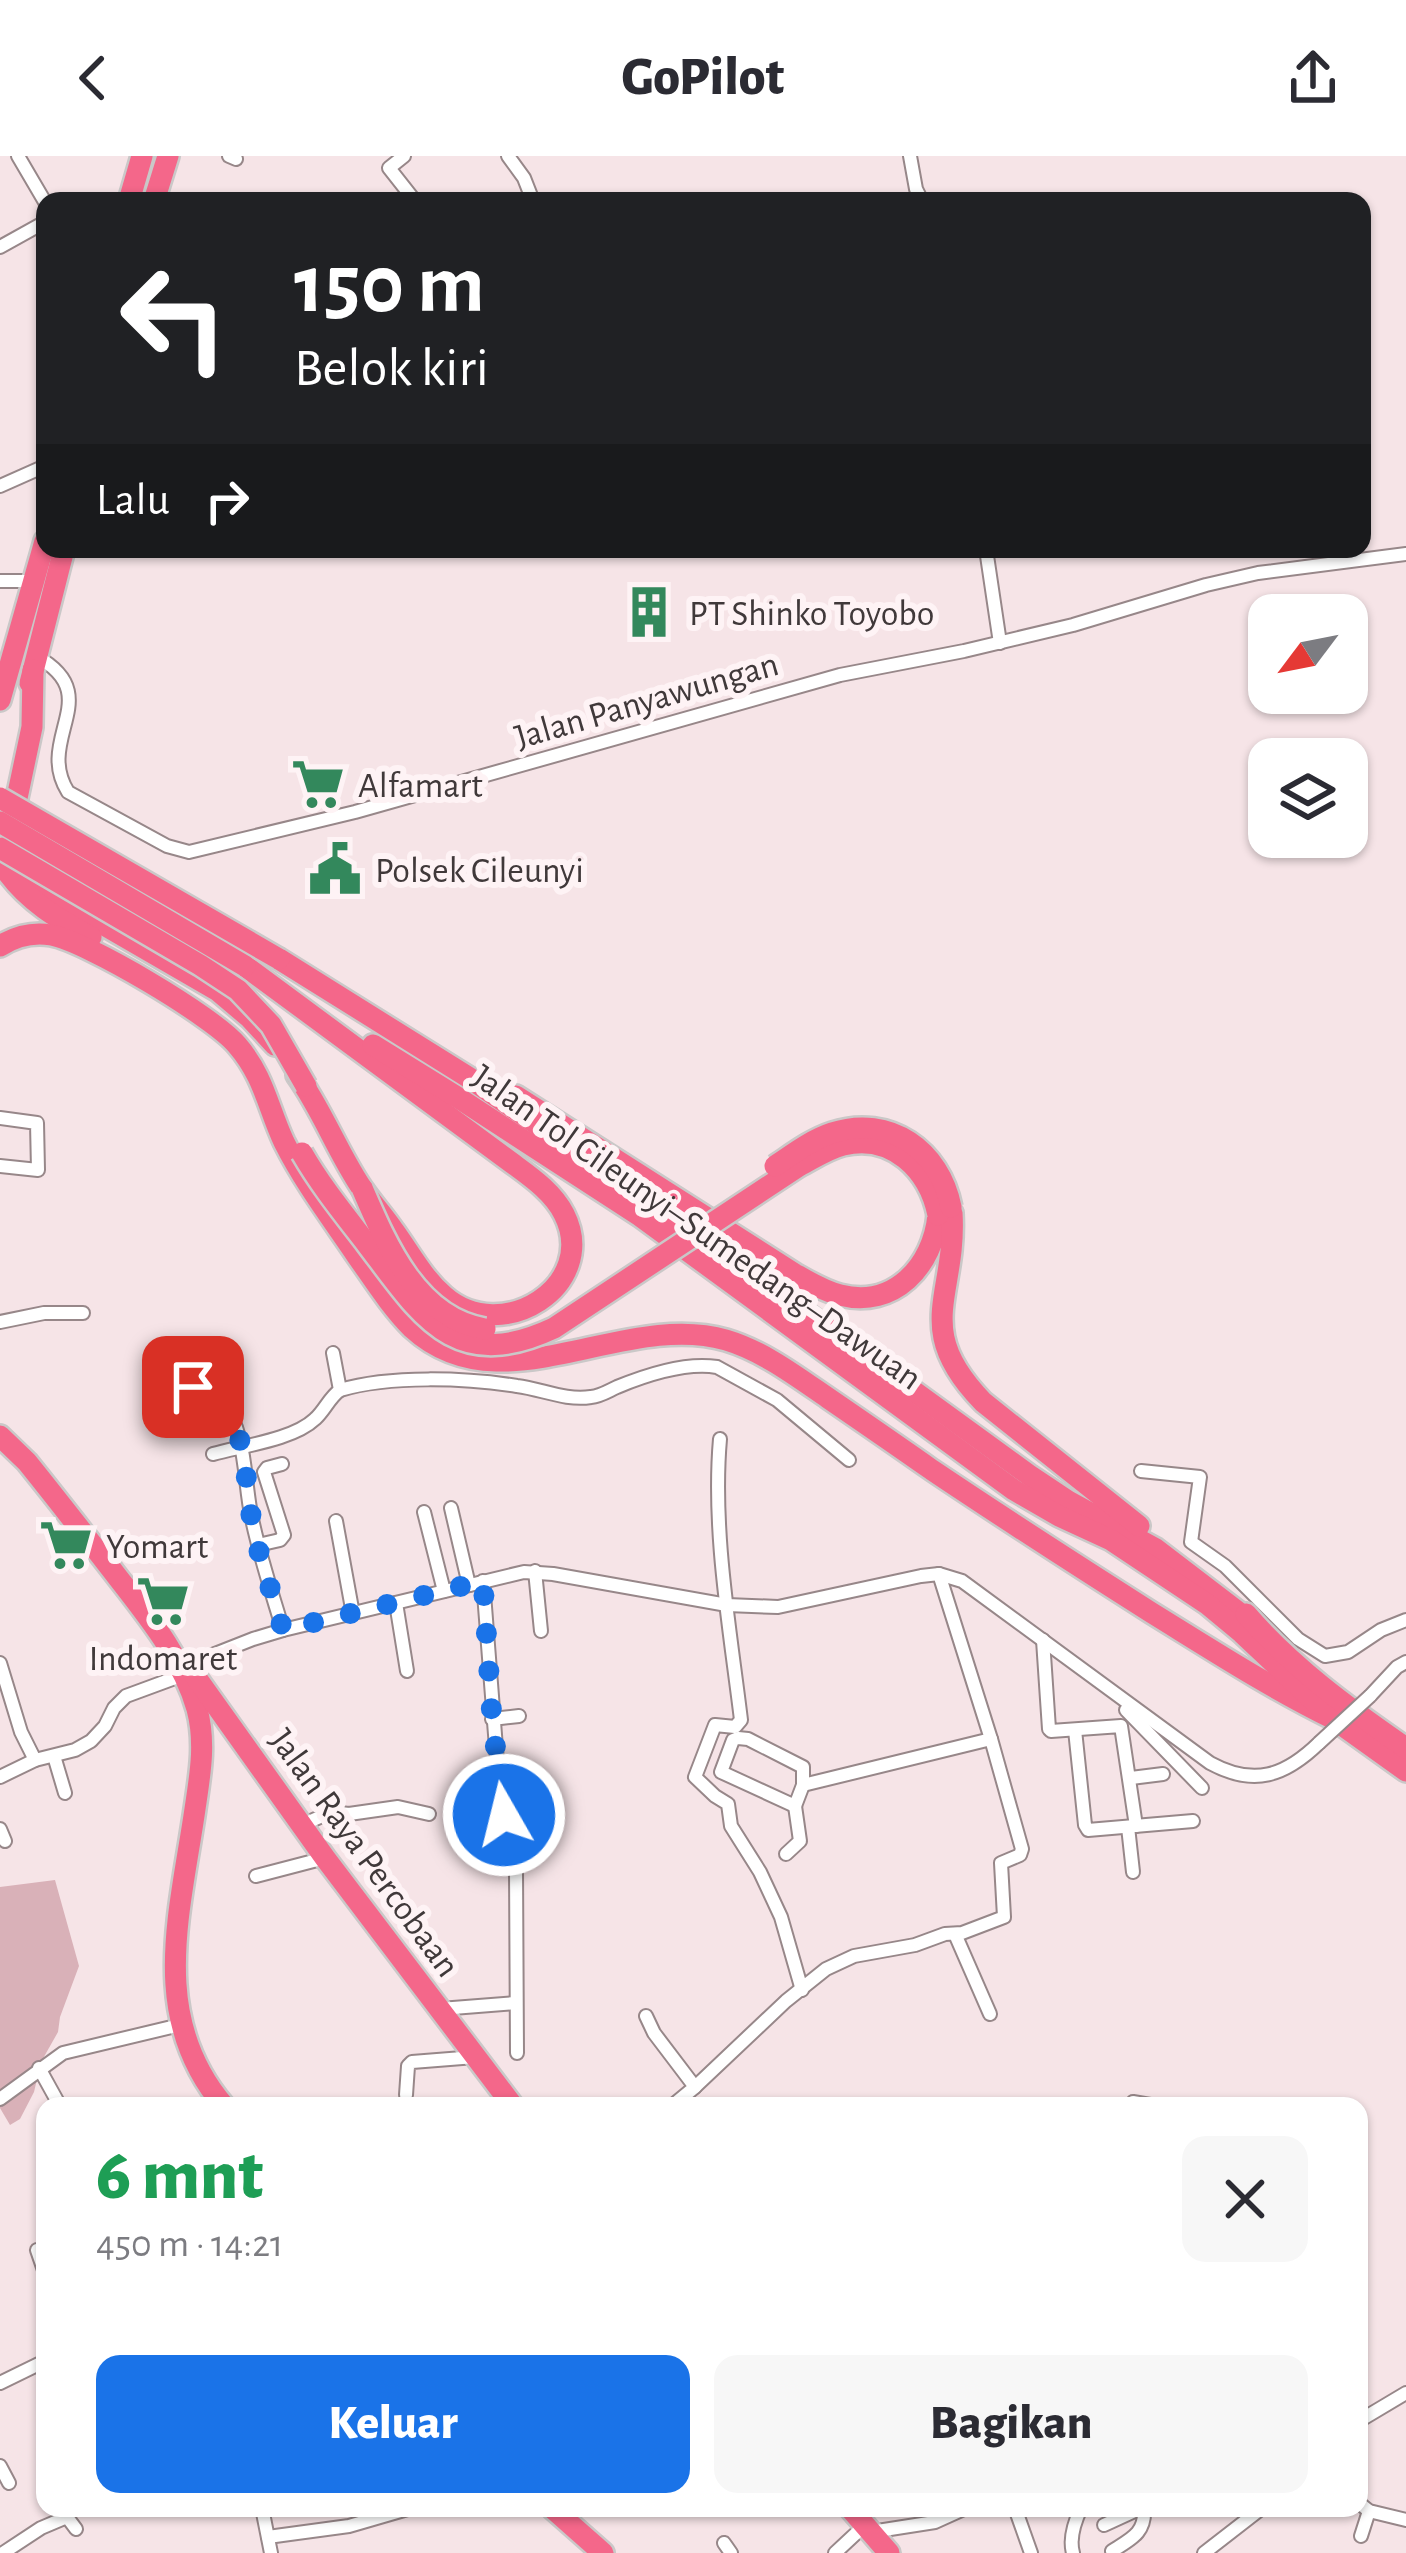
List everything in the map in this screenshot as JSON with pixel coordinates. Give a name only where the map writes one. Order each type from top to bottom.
[{"type":"highway","points":[[132,192],[142,156]]},
{"type":"highway","points":[[157,192],[168,156]]},
{"type":"highway","points":[[0,653],[36,546]]},
{"type":"highway","points":[[0,700],[40,558]]},
{"type":"highway","points":[[3,858],[200,965],[238,991],[272,1025],[385,1238],[419,1291],[434,1307],[470,1327],[513,1328],[560,1309],[808,1144],[830,1133],[870,1128],[910,1141],[938,1170],[947,1190],[945,1214],[931,1250],[910,1280],[872,1297],[838,1294],[795,1274],[743,1242],[547,1135],[279,959],[0,801],[62,558]]},
{"type":"highway","points":[[34,663],[32,727],[17,798],[16,838],[33,878],[65,904],[218,991],[266,1034],[305,1086]]},
{"type":"highway","name":"Jalan Tol Cileunyi–Sumedang–Dawuan","points":[[0,822],[457,1096],[547,1135],[736,1262],[1029,1475],[1156,1549],[1254,1624]]},
{"type":"highway","points":[[3,858],[36,903],[80,938],[201,1014],[236,1042],[323,1189],[417,1310],[445,1332],[465,1340],[512,1343],[554,1328],[800,1166],[842,1145],[885,1146],[902,1155],[926,1179],[953,1231],[941,1315],[944,1342],[966,1384],[1046,1454],[1217,1581],[1254,1624],[1336,1699],[1406,1748]]},
{"type":"highway","points":[[0,946],[33,934],[80,938]]},
{"type":"highway","points":[[244,966],[536,1181],[563,1212],[571,1246],[567,1265],[547,1296],[530,1307],[494,1316],[460,1308],[431,1283],[362,1187]]},
{"type":"highway","points":[[275,1113],[305,1180],[380,1288],[413,1329],[455,1355],[484,1361],[530,1360],[666,1334],[710,1336],[744,1347],[800,1379],[1036,1540],[1235,1666],[1331,1718],[1406,1771]]},
{"type":"highway","name":"Jalan Tol Cileunyi–Sumedang–Dawuan","points":[[547,1135],[640,1216],[1014,1490],[1111,1540],[1207,1604],[1331,1718]]},
{"type":"highway","name":"Jalan Raya Percobaan","points":[[0,1436],[27,1462],[226,1717],[325,1858],[506,2097]]},
{"type":"highway","points":[[185,1670],[203,1752],[175,1976],[180,2025],[206,2085],[216,2097]]},
{"type":"highway","points":[[200,1729],[214,1717],[226,1717]]},
{"type":"highway","points":[[564,2517],[603,2553]]},
{"type":"street","points":[[18,156],[39,192]]},
{"type":"street","points":[[404,156],[389,168],[408,192]]},
{"type":"street","points":[[508,156],[529,192]]},
{"type":"street","points":[[910,156],[918,192]]},
{"type":"street","points":[[0,247],[36,227]]},
{"type":"street","points":[[0,486],[36,470]]},
{"type":"street","name":"Jalan Panyawungan","points":[[34,663],[50,663],[68,683],[70,701],[56,761],[68,792],[167,846],[188,852],[355,812],[840,675],[1000,643],[1258,573],[1406,554]]},
{"type":"street","points":[[987,558],[1000,643]]},
{"type":"street","points":[[0,581],[25,581]]},
{"type":"street","points":[[0,1118],[38,1123],[38,1170],[0,1166]]},
{"type":"street","points":[[0,1322],[44,1312],[83,1313]]},
{"type":"street","points":[[333,1353],[340,1390]]},
{"type":"street","points":[[213,1454],[276,1438],[313,1422],[340,1390],[365,1383],[472,1381],[555,1396],[592,1397],[651,1375],[706,1365],[778,1400],[849,1460]]},
{"type":"street","points":[[171,1378],[226,1406],[243,1448],[257,1545],[283,1630]]},
{"type":"street","points":[[720,1439],[716,1478],[741,1720],[736,1726],[716,1725],[695,1777],[728,1804],[731,1826],[781,1917],[802,1990]]},
{"type":"street","points":[[257,1545],[284,1535],[264,1472],[282,1464]]},
{"type":"street","points":[[1141,1471],[1200,1477],[1190,1542],[1225,1566],[1316,1652],[1324,1656],[1348,1652],[1406,1620]]},
{"type":"street","points":[[452,1508],[476,1583],[504,1815],[515,1869],[517,2053]]},
{"type":"street","points":[[424,1512],[445,1591]]},
{"type":"street","points":[[336,1522],[353,1614]]},
{"type":"street","points":[[535,1571],[542,1630]]},
{"type":"street","points":[[0,1777],[91,1742],[126,1696],[253,1639],[535,1571],[727,1605],[778,1607],[938,1574],[962,1581],[1210,1763],[1250,1777],[1294,1765],[1406,1662]]},
{"type":"street","points":[[683,2097],[826,1969],[854,1956],[974,1930],[1005,1914],[1001,1863],[1022,1853],[938,1574]]},
{"type":"street","points":[[396,1603],[407,1671]]},
{"type":"street","points":[[1042,1640],[1049,1730],[1121,1726],[1131,1778],[1133,1872]]},
{"type":"street","points":[[0,1663],[20,1732],[35,1760]]},
{"type":"street","points":[[1100,1684],[1202,1788]]},
{"type":"street","points":[[492,1719],[518,1716]]},
{"type":"street","points":[[1075,1730],[1087,1828],[1193,1821]]},
{"type":"street","points":[[786,1854],[800,1841],[795,1806],[805,1774],[801,1765],[748,1739],[733,1740],[722,1774],[795,1806]]},
{"type":"street","points":[[803,1786],[991,1739]]},
{"type":"street","points":[[54,1756],[65,1793]]},
{"type":"street","points":[[1131,1778],[1163,1774]]},
{"type":"street","points":[[302,1826],[331,1812],[398,1807],[429,1814]]},
{"type":"street","points":[[256,1876],[325,1858]]},
{"type":"street","points":[[955,1934],[990,2014]]},
{"type":"street","points":[[440,2009],[516,2003]]},
{"type":"street","points":[[646,2016],[695,2087]]},
{"type":"street","points":[[0,2099],[63,2053],[180,2025]]},
{"type":"street","points":[[406,2095],[412,2062],[475,2057]]},
{"type":"street","points":[[39,2068],[55,2097]]},
{"type":"street","points":[[0,2383],[36,2365]]},
{"type":"street","points":[[1368,2416],[1406,2393]]},
{"type":"street","points":[[0,2466],[9,2483]]},
{"type":"street","points":[[1368,2508],[1406,2520]]},
{"type":"street","points":[[3,2553],[67,2517],[76,2529]]},
{"type":"street","points":[[264,2517],[271,2553]]},
{"type":"street","points":[[268,2537],[380,2517]]},
{"type":"street","points":[[835,2553],[870,2535],[946,2517]]},
{"type":"street","points":[[1019,2517],[1031,2553]]},
{"type":"street","points":[[1073,2553],[1078,2517]]},
{"type":"street","points":[[1104,2525],[1122,2517]]},
{"type":"street","points":[[1113,2553],[1142,2530],[1142,2517]]},
{"type":"street","points":[[1204,2553],[1250,2517]]},
{"type":"street","points":[[1361,2536],[1363,2517]]},
{"type":"shaded area","points":[[55,1880],[79,1966],[34,2092],[20,2119],[10,2125],[0,2108],[0,1887]]},
{"type":"place","name":"PT Shinko Toyobo","points":[[649,612]]},
{"type":"place","name":"Alfamart","points":[[318,784]]},
{"type":"place","name":"Polsek Cileunyi","points":[[335,869]]},
{"type":"place","name":"Yomart","points":[[66,1545]]},
{"type":"place","name":"Indomaret","points":[[163,1601]]},
{"type":"route","points":[[193,1387],[226,1406],[243,1448],[257,1545],[283,1630],[483,1581],[504,1815]]}]
